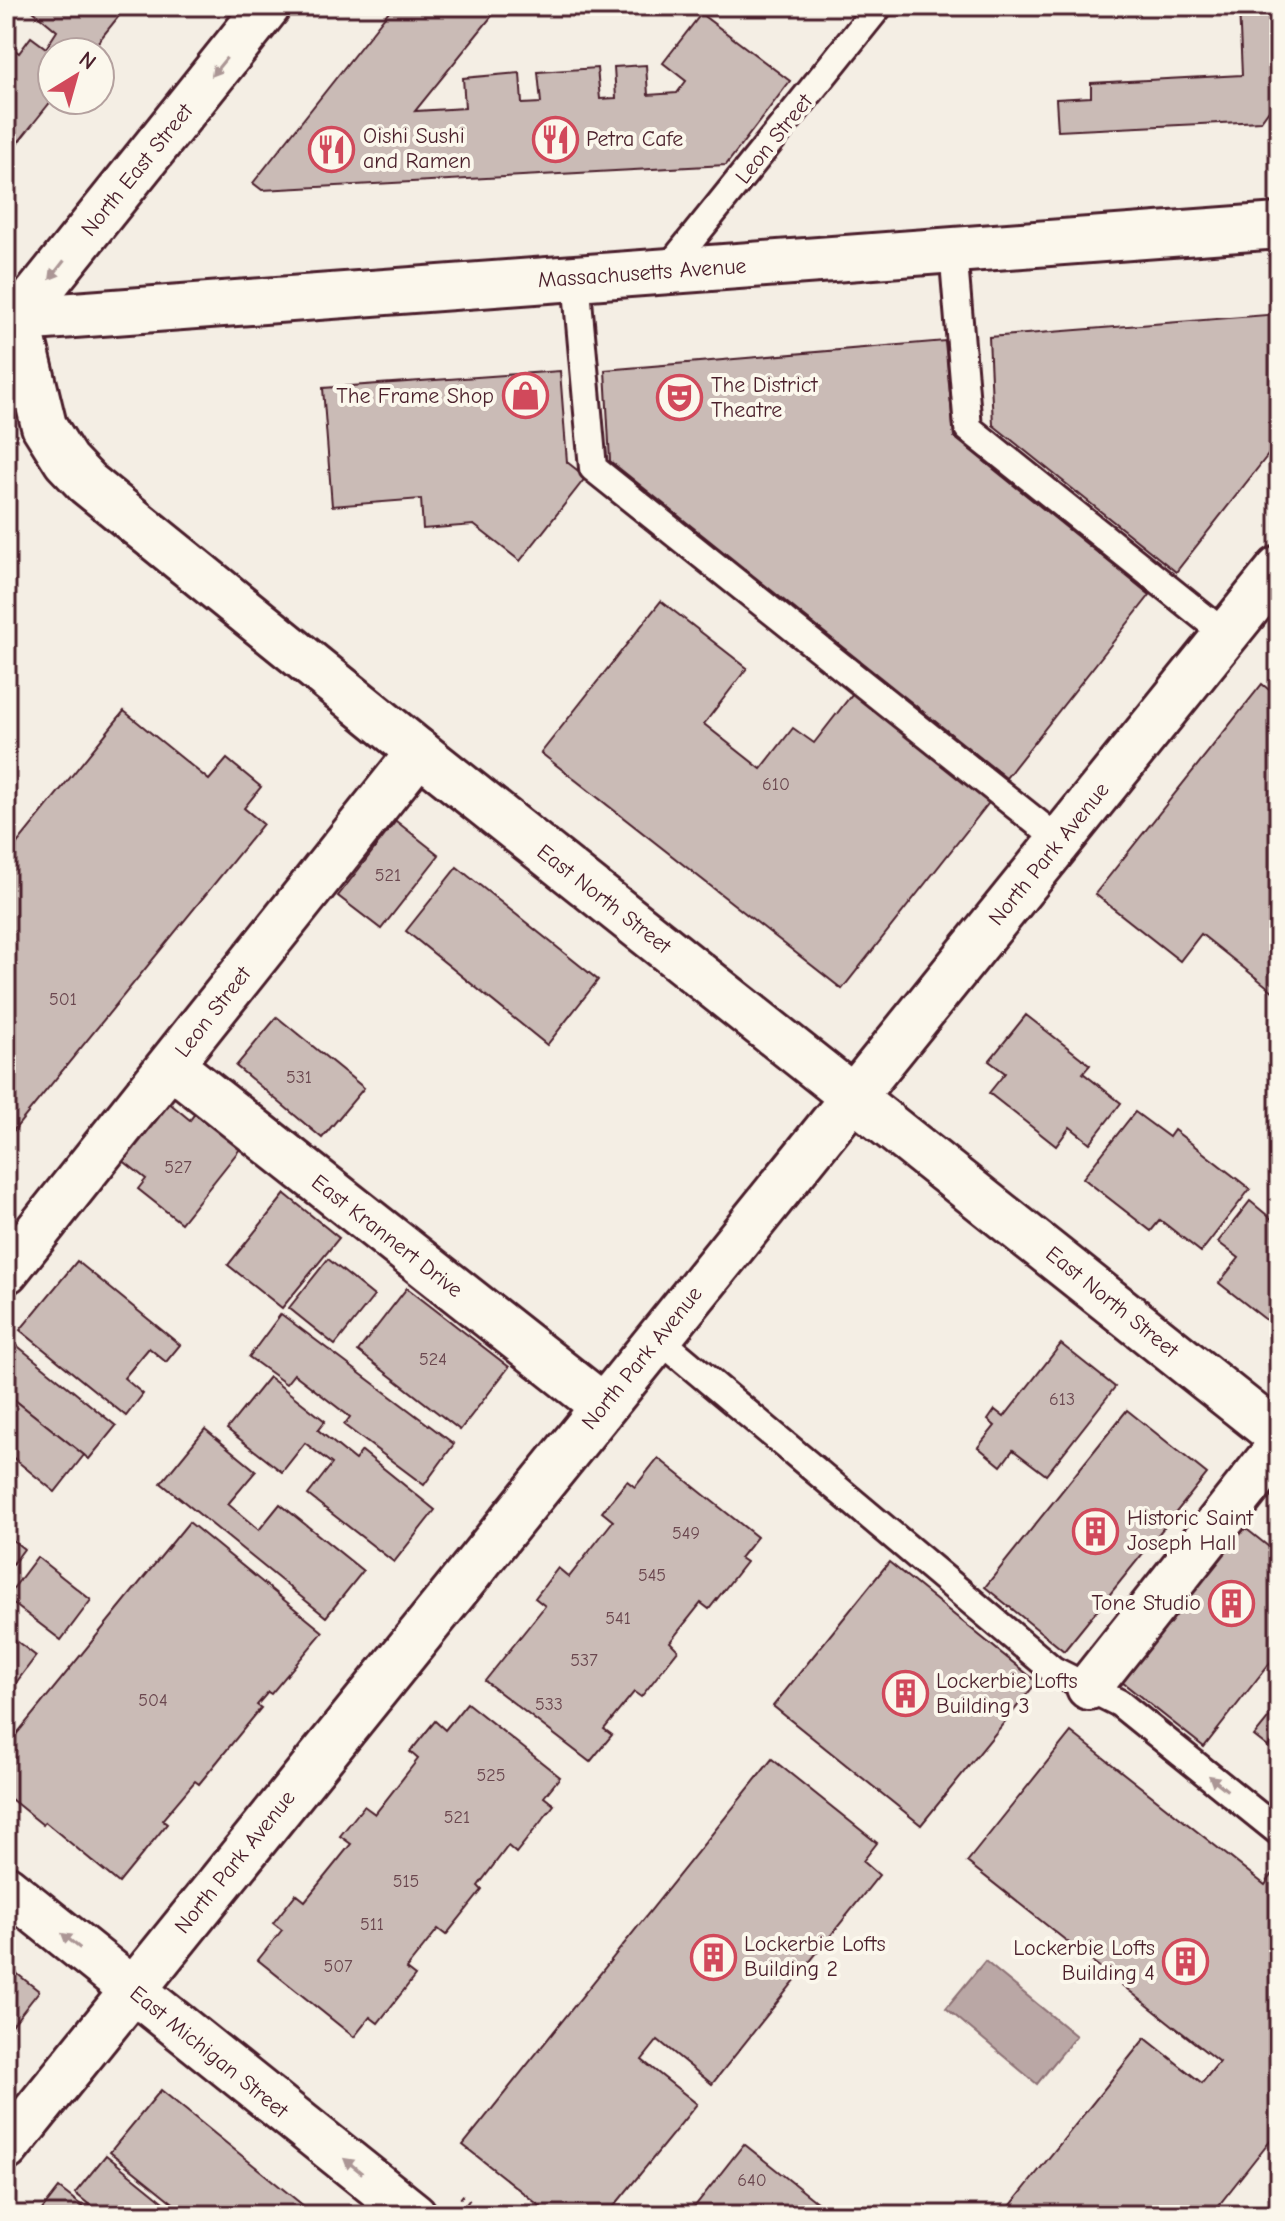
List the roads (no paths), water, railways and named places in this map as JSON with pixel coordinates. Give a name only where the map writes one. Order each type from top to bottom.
[{"type":"main road","name":"North East Street","points":[[9,320],[268,6]]},
{"type":"main road","name":"Massachusetts Avenue","points":[[9,320],[1279,226]]},
{"type":"main road","name":"East North Street","points":[[9,320],[44,426],[66,461],[87,483],[419,752],[1279,1436]]},
{"type":"main road","name":"North Park Avenue","points":[[6,2148],[1279,569]]},
{"type":"main road","name":"Leon Street","points":[[6,1271],[419,752]]},
{"type":"main road","name":"East Krannert Drive","points":[[171,1065],[603,1406]]},
{"type":"main road","points":[[1089,1687],[1279,1447]]},
{"type":"main road","name":"East Michigan Street","points":[[6,1888],[413,2215]]},
{"type":"lane","name":"Leon Street","points":[[666,271],[879,6]]},
{"type":"lane","points":[[953,250],[968,428],[1226,635]]},
{"type":"lane","points":[[576,278],[593,468],[1060,841]]},
{"type":"lane","points":[[658,1338],[1053,1670],[1119,1703],[1279,1832]]},
{"type":"place","name":"Petra Cafe","points":[[555,139]]},
{"type":"place","name":"Oishi Sushi and Ramen","points":[[332,149]]},
{"type":"place","name":"The Frame Shop","points":[[525,396]]},
{"type":"place","name":"The District Theatre","points":[[680,398]]},
{"type":"place","name":"Historic Saint Joseph Hall","points":[[1096,1531]]},
{"type":"place","name":"Tone Studio","points":[[1232,1603]]},
{"type":"place","name":"Lockerbie Lofts Building 3","points":[[905,1694]]},
{"type":"place","name":"Lockerbie Lofts Building 2","points":[[713,1957]]},
{"type":"place","name":"Lockerbie Lofts Building 4","points":[[1186,1961]]}]
